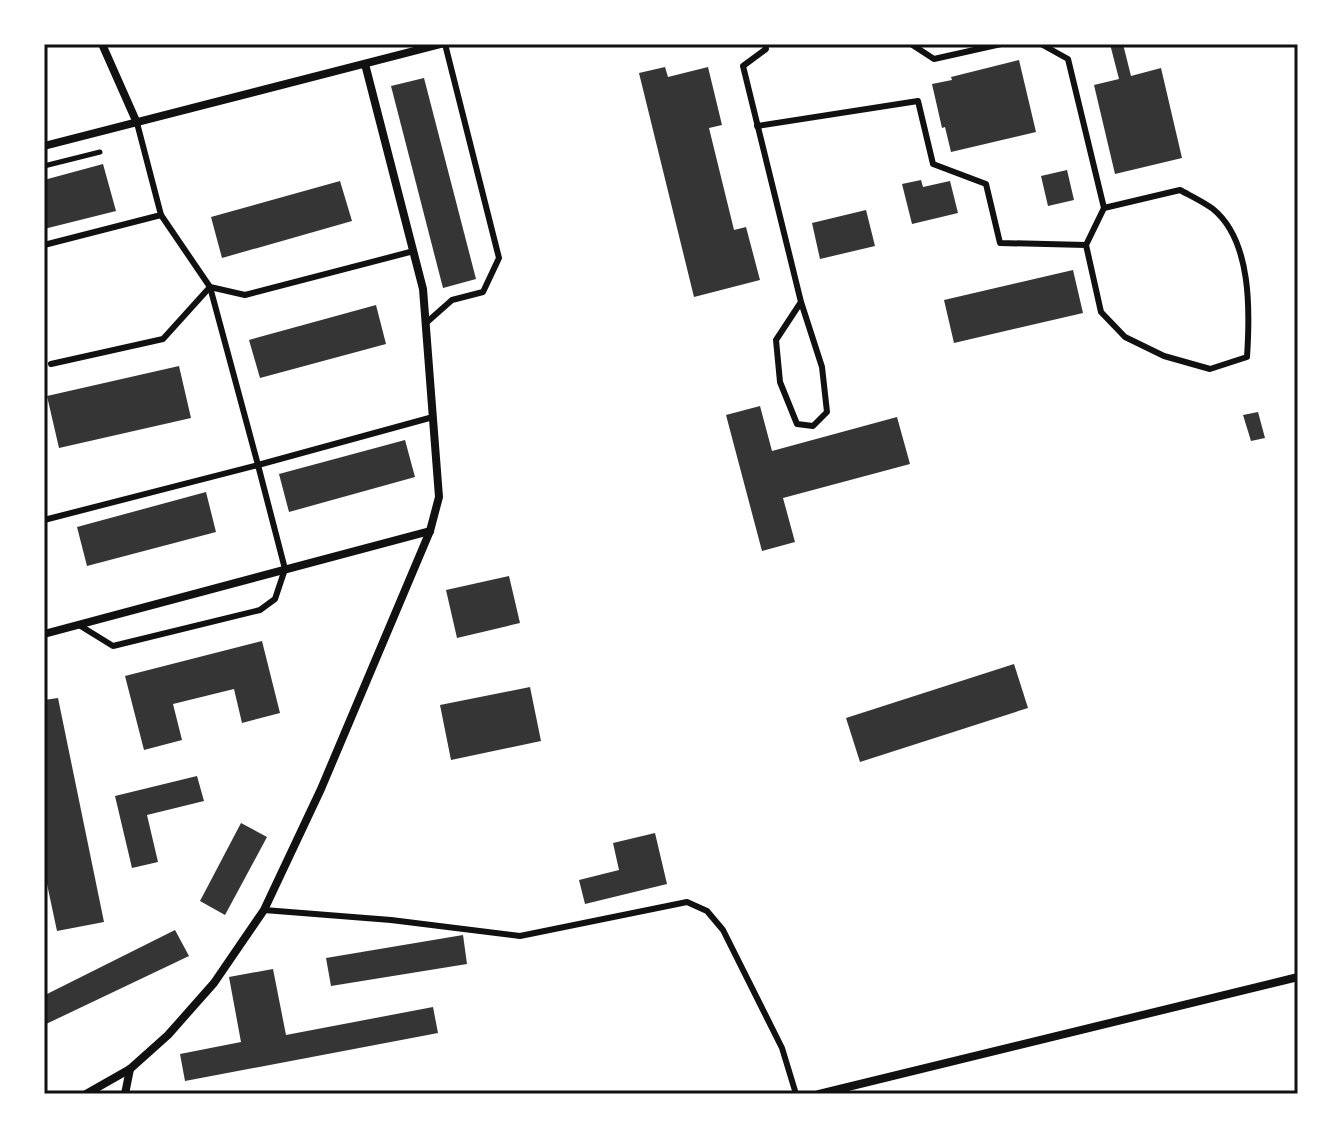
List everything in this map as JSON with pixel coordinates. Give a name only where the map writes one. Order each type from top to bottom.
[{"type":"street","points":[[102,44],[137,123]]},
{"type":"street","points":[[44,146],[443,44]]},
{"type":"street","points":[[86,1094],[130,1069],[168,1035],[214,983],[264,910],[321,789],[430,531],[439,497],[423,289],[365,64]]},
{"type":"street","points":[[44,634],[430,531]]},
{"type":"street","points":[[819,1094],[1298,977]]},
{"type":"street","points":[[125,1094],[130,1069]]},
{"type":"lane","points":[[426,323],[452,300],[483,292],[499,258],[443,44]]},
{"type":"lane","points":[[765,44],[766,49],[743,66],[801,302],[822,367],[827,412],[813,426],[797,424],[780,382],[776,340],[801,302]]},
{"type":"lane","points":[[911,44],[934,59],[1001,44]]},
{"type":"lane","points":[[1041,44],[1068,59],[1104,208],[1086,245],[1101,312],[1125,337],[1164,356],[1210,369],[1247,357],[1250,308],[1239,245],[1215,210],[1180,190],[1104,208]]},
{"type":"lane","points":[[757,126],[918,101],[933,164],[986,184],[1000,243],[1086,245]]},
{"type":"lane","points":[[79,625],[113,646],[260,610],[275,599],[285,569],[210,287],[161,215],[137,123]]},
{"type":"lane","points":[[44,245],[161,215]]},
{"type":"lane","points":[[210,287],[245,295],[414,251]]},
{"type":"lane","points":[[51,364],[163,339],[210,287]]},
{"type":"lane","points":[[44,520],[433,417]]},
{"type":"lane","points":[[264,910],[391,920],[520,936],[687,902],[707,911],[723,930],[782,1048],[796,1094]]},
{"type":"path","points":[[44,166],[100,152]]},
{"type":"building","points":[[1110,44],[1123,44],[1131,76],[1161,68],[1182,158],[1115,174],[1094,85],[1119,79]]},
{"type":"building","points":[[1019,60],[1036,132],[951,152],[932,84]]},
{"type":"building","points":[[665,67],[668,77],[708,67],[722,125],[709,128],[734,230],[746,227],[760,280],[694,297],[639,73]]},
{"type":"building","points":[[424,78],[476,279],[443,288],[391,86]]},
{"type":"building","points":[[103,164],[116,211],[44,229],[44,180]]},
{"type":"building","points":[[1067,170],[1074,200],[1048,206],[1041,176]]},
{"type":"building","points":[[921,180],[923,187],[950,181],[958,213],[912,224],[902,184]]},
{"type":"building","points":[[340,181],[352,221],[222,258],[211,217]]},
{"type":"building","points":[[866,210],[875,246],[820,259],[812,223]]},
{"type":"building","points":[[1073,270],[1083,313],[954,343],[944,300]]},
{"type":"building","points":[[376,305],[386,344],[260,378],[249,340]]},
{"type":"building","points":[[179,366],[191,418],[59,448],[47,396]]},
{"type":"building","points":[[760,406],[772,451],[897,417],[910,464],[783,498],[795,542],[762,551],[726,415]]},
{"type":"building","points":[[1258,412],[1265,438],[1251,441],[1243,415]]},
{"type":"building","points":[[405,440],[415,477],[289,512],[279,474]]},
{"type":"building","points":[[206,492],[216,532],[87,566],[77,527]]},
{"type":"building","points":[[509,576],[520,623],[457,638],[446,590]]},
{"type":"building","points":[[262,641],[280,713],[242,723],[234,689],[173,704],[182,740],[144,750],[125,676]]},
{"type":"building","points":[[1014,664],[1028,708],[860,762],[846,718]]},
{"type":"building","points":[[530,687],[541,741],[451,760],[440,705]]},
{"type":"building","points":[[58,698],[104,922],[57,931],[44,870],[44,700]]},
{"type":"building","points":[[197,776],[204,801],[147,815],[158,862],[132,868],[115,796]]},
{"type":"building","points":[[241,823],[267,837],[225,915],[200,901]]},
{"type":"building","points":[[655,833],[667,884],[585,904],[579,880],[619,870],[613,843]]},
{"type":"building","points":[[175,930],[189,956],[44,1025],[44,993]]},
{"type":"building","points":[[463,935],[467,964],[331,986],[326,958]]},
{"type":"building","points":[[273,969],[286,1035],[433,1007],[438,1033],[185,1081],[180,1054],[241,1042],[229,977]]}]
